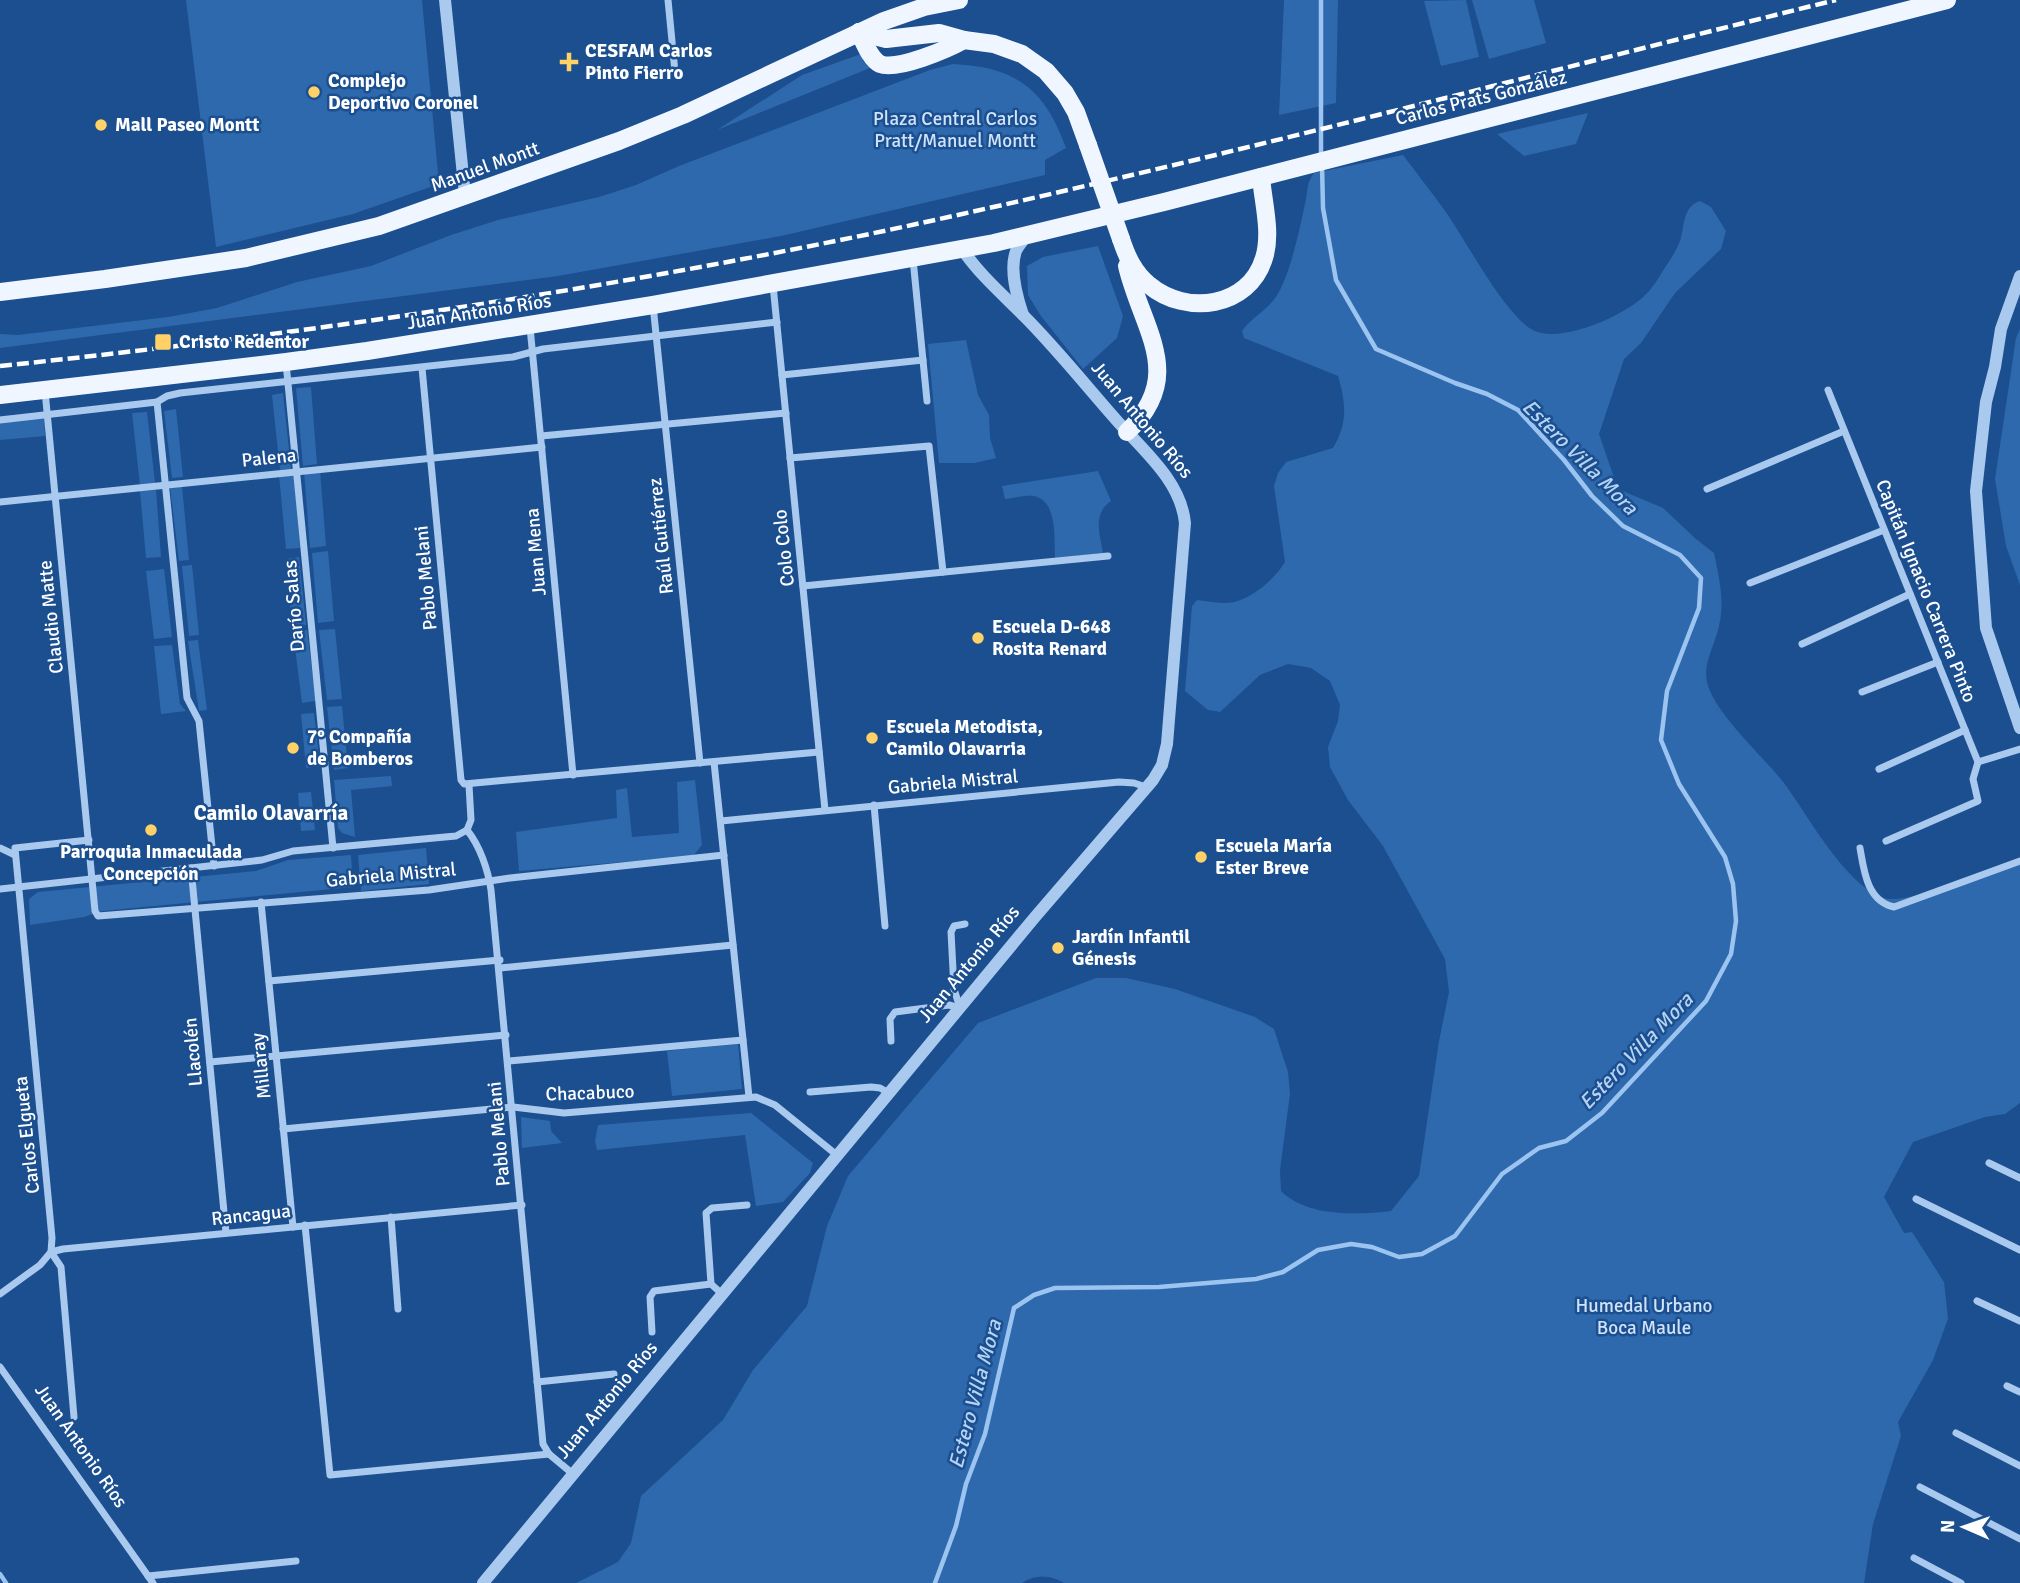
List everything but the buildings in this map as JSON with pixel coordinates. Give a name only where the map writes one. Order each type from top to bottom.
[{"type":"main road","name":"Manuel Montt","points":[[0,292],[113,278],[271,253],[379,226],[653,128],[859,32],[910,11],[959,0]]},
{"type":"main road","name":"Carlos Prats González","points":[[1026,236],[1947,0]]},
{"type":"main road","points":[[859,32],[872,57],[878,63],[893,67],[964,40]]},
{"type":"main road","points":[[859,32],[886,38],[939,33],[1008,48],[1022,54],[1046,71],[1071,102],[1123,246],[1159,373],[1153,400],[1127,432]]},
{"type":"main road","points":[[1123,246],[1142,279],[1168,297],[1200,304],[1210,304],[1231,297],[1255,276],[1265,257],[1267,241],[1261,177]]},
{"type":"main road","name":"Juan Antonio Ríos","points":[[0,395],[286,362],[530,326],[1026,236]]},
{"type":"street","points":[[444,0],[465,195]]},
{"type":"street","points":[[668,0],[675,72]]},
{"type":"street","name":"Juan Antonio Ríos","points":[[1023,315],[1016,293],[1015,271],[1016,252],[1026,236]]},
{"type":"street","name":"Juan Antonio Ríos","points":[[482,1583],[1162,765],[1167,744],[1185,523],[1182,502],[1172,485],[1127,432],[1023,315],[974,266],[962,249]]},
{"type":"street","points":[[913,258],[927,401]]},
{"type":"street","points":[[2020,276],[2001,329],[1986,402],[1976,491],[1986,628],[2020,728]]},
{"type":"street","name":"Colo Colo","points":[[773,284],[825,810]]},
{"type":"street","name":"Raúl Gutiérrez","points":[[653,305],[700,763]]},
{"type":"street","points":[[0,420],[157,402],[180,393],[422,368],[513,357],[543,349],[777,322]]},
{"type":"street","name":"Juan Mena","points":[[530,326],[573,775]]},
{"type":"street","points":[[782,375],[923,360]]},
{"type":"street","name":"Darío Salas","points":[[286,362],[334,848]]},
{"type":"street","name":"Pablo Melani","points":[[422,368],[461,780],[466,784],[471,820],[467,830],[476,842],[490,882],[500,964],[543,1444],[549,1454]]},
{"type":"street","name":"Claudio Matte","points":[[45,390],[93,879]]},
{"type":"street","name":"Capitán Ignacio Carrera Pinto","points":[[1828,390],[1978,762]]},
{"type":"street","points":[[157,402],[187,698],[200,726],[214,866]]},
{"type":"street","points":[[541,436],[786,413]]},
{"type":"street","points":[[1707,489],[1844,431]]},
{"type":"street","points":[[790,458],[929,446],[943,572]]},
{"type":"street","name":"Palena","points":[[0,502],[542,447]]},
{"type":"street","points":[[1750,583],[1884,530]]},
{"type":"street","points":[[803,586],[1108,556]]},
{"type":"street","points":[[1802,644],[1910,594]]},
{"type":"street","points":[[1863,692],[1938,662]]},
{"type":"street","points":[[1879,769],[1965,730]]},
{"type":"street","points":[[1886,841],[1978,802],[1973,779],[1978,762],[2020,749]]},
{"type":"street","points":[[466,784],[819,752]]},
{"type":"street","points":[[714,762],[749,1097]]},
{"type":"street","name":"Gabriela Mistral","points":[[720,821],[1119,782],[1146,787]]},
{"type":"street","points":[[874,805],[885,926]]},
{"type":"street","name":"Gabriela Mistral","points":[[0,889],[262,860],[293,851],[456,836],[467,830]]},
{"type":"street","points":[[0,848],[15,851],[89,840]]},
{"type":"street","points":[[1860,848],[1870,888],[1885,905],[1894,908],[2020,861]]},
{"type":"street","name":"Carlos Elgueta","points":[[15,851],[52,1238],[51,1252],[61,1267],[74,1417]]},
{"type":"street","name":"Gabriela Mistral","points":[[93,879],[95,911],[100,917],[346,895],[360,897],[724,855]]},
{"type":"street","name":"Llacolén","points":[[191,868],[226,1233]]},
{"type":"street","name":"Millaray","points":[[261,902],[293,1227]]},
{"type":"street","points":[[891,1041],[890,1018],[895,1012],[949,1006],[960,1008],[954,989],[951,932],[954,926],[965,924]]},
{"type":"street","points":[[269,981],[733,945]]},
{"type":"street","points":[[210,1062],[506,1035]]},
{"type":"street","points":[[509,1061],[743,1040]]},
{"type":"street","points":[[810,1092],[871,1087],[889,1093]]},
{"type":"street","name":"Chacabuco","points":[[283,1129],[513,1107],[564,1114],[749,1097],[768,1100],[838,1156]]},
{"type":"street","points":[[1989,1163],[2020,1178]]},
{"type":"street","points":[[1916,1199],[2020,1250]]},
{"type":"street","name":"Rancagua","points":[[51,1252],[522,1205]]},
{"type":"street","points":[[722,1294],[711,1284],[707,1210],[747,1205]]},
{"type":"street","points":[[391,1217],[398,1309]]},
{"type":"street","points":[[306,1226],[330,1475],[549,1454],[573,1474]]},
{"type":"street","points":[[0,1294],[40,1265],[51,1252]]},
{"type":"street","points":[[652,1332],[650,1297],[654,1291],[711,1284]]},
{"type":"street","points":[[1977,1301],[2020,1321]]},
{"type":"street","name":"Juan Antonio Ríos","points":[[0,1367],[150,1580]]},
{"type":"street","points":[[537,1382],[614,1374]]},
{"type":"street","points":[[2007,1386],[2020,1392]]},
{"type":"street","points":[[1956,1433],[2020,1466]]},
{"type":"street","points":[[1920,1488],[2020,1539]]},
{"type":"street","points":[[1914,1558],[1961,1583]]},
{"type":"street","points":[[150,1580],[296,1561]]},
{"type":"green space","name":"Complejo Deportivo Coronel","points":[[186,0],[422,0],[439,184],[353,214],[216,247]]},
{"type":"green space","points":[[1284,0],[1338,0],[1336,103],[1279,115]]},
{"type":"green space","points":[[1466,0],[1479,57],[1441,66],[1424,1]]},
{"type":"green space","points":[[1472,0],[1534,0],[1546,43],[1489,59]]},
{"type":"green space","points":[[861,54],[863,61],[870,68],[717,130],[802,75]]},
{"type":"green space","name":"Plaza Central Carlos Pratt/Manuel Montt","points":[[953,64],[975,66],[1011,76],[1038,96],[1058,128],[1066,148],[1045,160],[1045,175],[781,236],[558,276],[0,348],[0,334],[18,335],[168,317],[217,308],[297,282],[371,266],[498,220],[599,197],[636,185],[930,70]]},
{"type":"green space","points":[[1588,113],[1576,144],[1524,156],[1497,134]]},
{"type":"green space","name":"Humedal Urbano Boca Maule","points":[[1403,155],[1448,215],[1499,295],[1522,322],[1545,334],[1594,325],[1640,300],[1655,284],[1674,253],[1690,208],[1700,201],[1711,207],[1726,231],[1721,249],[1675,293],[1641,343],[1624,359],[1599,434],[1618,489],[1663,508],[1714,553],[1721,589],[1721,607],[1719,626],[1706,674],[1711,694],[1729,721],[1784,783],[1841,864],[1869,890],[1884,898],[1911,897],[2020,859],[2020,1103],[2005,1114],[1985,1117],[1913,1142],[1884,1197],[1904,1233],[1912,1232],[1944,1282],[1948,1319],[1933,1360],[1898,1422],[1901,1436],[1873,1524],[1864,1583],[1064,1583],[1043,1577],[1022,1583],[576,1583],[618,1562],[631,1543],[641,1496],[723,1420],[753,1370],[807,1306],[827,1226],[848,1176],[978,1023],[1096,978],[1126,978],[1175,989],[1255,1017],[1274,1029],[1288,1072],[1290,1094],[1280,1170],[1281,1191],[1304,1206],[1318,1210],[1348,1213],[1391,1211],[1419,1176],[1449,992],[1445,959],[1383,846],[1348,800],[1330,767],[1328,747],[1338,721],[1340,705],[1330,681],[1311,668],[1288,664],[1260,675],[1220,712],[1208,710],[1185,691],[1192,606],[1197,600],[1226,603],[1243,599],[1260,589],[1280,569],[1285,562],[1274,486],[1278,473],[1286,462],[1333,448],[1343,421],[1343,395],[1338,376],[1244,338],[1242,331],[1272,302],[1281,288],[1292,257],[1308,184],[1314,173]]},
{"type":"green space","points":[[1098,246],[1123,316],[1117,338],[1083,369],[1028,295],[1027,266],[1043,257]]},
{"type":"green space","points":[[2020,329],[2020,585],[2006,546],[1995,479],[2016,338]]},
{"type":"green space","points":[[966,340],[978,395],[989,415],[990,438],[996,458],[975,463],[939,463],[928,344]]},
{"type":"green space","points":[[311,387],[317,464],[303,466],[296,388]]},
{"type":"green space","points":[[283,393],[291,469],[280,470],[272,395]]},
{"type":"green space","points":[[176,409],[183,477],[172,478],[164,411]]},
{"type":"green space","points":[[147,412],[155,483],[140,485],[132,413]]},
{"type":"green space","points":[[44,413],[45,436],[0,440],[0,416]]},
{"type":"green space","points":[[320,470],[326,546],[310,548],[304,471]]},
{"type":"green space","points":[[1098,471],[1111,501],[1099,518],[1103,553],[1055,558],[1053,522],[1047,505],[1034,496],[1005,499],[1002,486]]},
{"type":"green space","points":[[294,473],[300,548],[286,549],[279,475]]},
{"type":"green space","points":[[182,486],[189,560],[179,561],[170,487]]},
{"type":"green space","points":[[156,490],[161,557],[146,558],[140,491]]},
{"type":"green space","points":[[328,551],[334,621],[318,623],[312,553]]},
{"type":"green space","points":[[299,557],[306,625],[292,626],[286,559]]},
{"type":"green space","points":[[192,565],[199,635],[189,636],[182,566]]},
{"type":"green space","points":[[164,569],[172,637],[154,639],[146,571]]},
{"type":"green space","points":[[335,629],[342,699],[327,700],[319,630]]},
{"type":"green space","points":[[307,630],[316,701],[302,703],[293,632]]},
{"type":"green space","points":[[198,640],[207,710],[199,711],[188,641]]},
{"type":"green space","points":[[172,645],[180,704],[186,711],[161,714],[154,646]]},
{"type":"green space","points":[[342,706],[348,768],[334,770],[327,707]]},
{"type":"green space","points":[[314,713],[320,766],[306,768],[301,714]]},
{"type":"green space","points":[[391,776],[392,786],[351,790],[355,837],[342,833],[338,828],[334,780]]},
{"type":"green space","points":[[695,780],[702,845],[693,856],[519,871],[516,832],[617,818],[616,790],[627,788],[632,837],[679,833],[677,782]]},
{"type":"green space","points":[[311,792],[315,830],[301,831],[298,793]]},
{"type":"green space","points":[[426,848],[429,884],[361,891],[358,855]]},
{"type":"green space","points":[[351,855],[353,887],[102,911],[84,917],[30,925],[29,899],[38,892],[256,871],[288,860]]},
{"type":"green space","points":[[738,1044],[742,1089],[672,1096],[667,1051]]},
{"type":"green space","points":[[751,1113],[813,1163],[810,1173],[783,1202],[756,1206],[745,1135],[597,1150],[595,1141],[598,1125]]},
{"type":"green space","points":[[521,1117],[550,1121],[551,1131],[562,1143],[522,1148]]},
{"type":"waterway","name":"Estero Villa Mora","points":[[1321,0],[1321,157]]},
{"type":"waterway","name":"Estero Villa Mora","points":[[935,1583],[956,1526],[966,1484],[985,1434],[1014,1308],[1034,1295],[1055,1288],[1159,1287],[1256,1279],[1283,1272],[1318,1250],[1351,1244],[1372,1247],[1399,1257],[1422,1254],[1455,1236],[1502,1174],[1539,1148],[1566,1141],[1602,1113],[1706,1001],[1731,954],[1736,921],[1733,884],[1725,857],[1679,784],[1661,740],[1667,691],[1699,608],[1701,578],[1680,555],[1623,526],[1592,496],[1564,460],[1518,410],[1487,394],[1376,349],[1336,280],[1323,208],[1322,165]]},
{"type":"waterway","points":[[0,1574],[6,1583]]},
{"type":"railway","points":[[0,366],[444,310],[774,253],[1123,177],[1836,0]]},
{"type":"place","name":"CESFAM Carlos Pinto Fierro","points":[[569,62]]},
{"type":"place","name":"Complejo Deportivo Coronel","points":[[314,92]]},
{"type":"place","name":"Mall Paseo Montt","points":[[101,125]]},
{"type":"place","name":"Cristo Redentor","points":[[163,342]]},
{"type":"place","name":"Escuela D-648 Rosita Renard","points":[[978,638]]},
{"type":"place","name":"Escuela Metodista, Camilo Olavarria","points":[[872,738]]},
{"type":"place","name":"7° Compañía de Bomberos","points":[[293,748]]},
{"type":"place","name":"Parroquia Inmaculada Concepción","points":[[151,830]]},
{"type":"place","name":"Escuela María Ester Breve","points":[[1201,857]]},
{"type":"place","name":"Jardín Infantil Génesis","points":[[1058,948]]},
{"type":"district","name":"Camilo Olavarría","points":[[271,813]]}]
